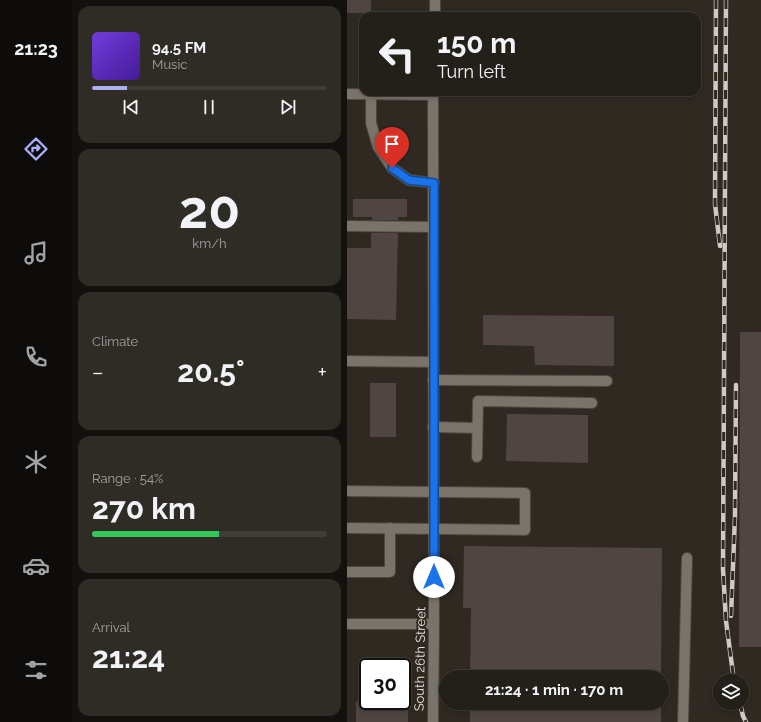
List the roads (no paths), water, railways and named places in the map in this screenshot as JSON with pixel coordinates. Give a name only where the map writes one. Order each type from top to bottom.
[{"type":"street","points":[[435,0],[435,12]]},
{"type":"street","points":[[347,94],[359,94]]},
{"type":"street","points":[[371,96],[371,123],[374,135],[378,147],[392,168],[409,180],[434,183]]},
{"type":"street","name":"South 26th Street","points":[[433,96],[433,722]]},
{"type":"street","points":[[347,226],[433,227]]},
{"type":"street","points":[[347,361],[433,362]]},
{"type":"street","points":[[433,380],[607,381]]},
{"type":"street","points":[[477,457],[477,401],[592,403]]},
{"type":"street","points":[[433,427],[477,428]]},
{"type":"street","points":[[347,491],[525,493],[525,530],[347,528]]},
{"type":"street","points":[[347,572],[390,572],[390,528]]},
{"type":"street","points":[[683,722],[687,558]]},
{"type":"street","points":[[347,624],[434,624]]},
{"type":"railway","points":[[716,0],[715,204],[720,246]]},
{"type":"railway","points":[[726,0],[723,569],[726,621],[733,674]]},
{"type":"railway","points":[[731,616],[735,516],[736,385]]},
{"type":"railway","points":[[742,710],[746,722]]}]
